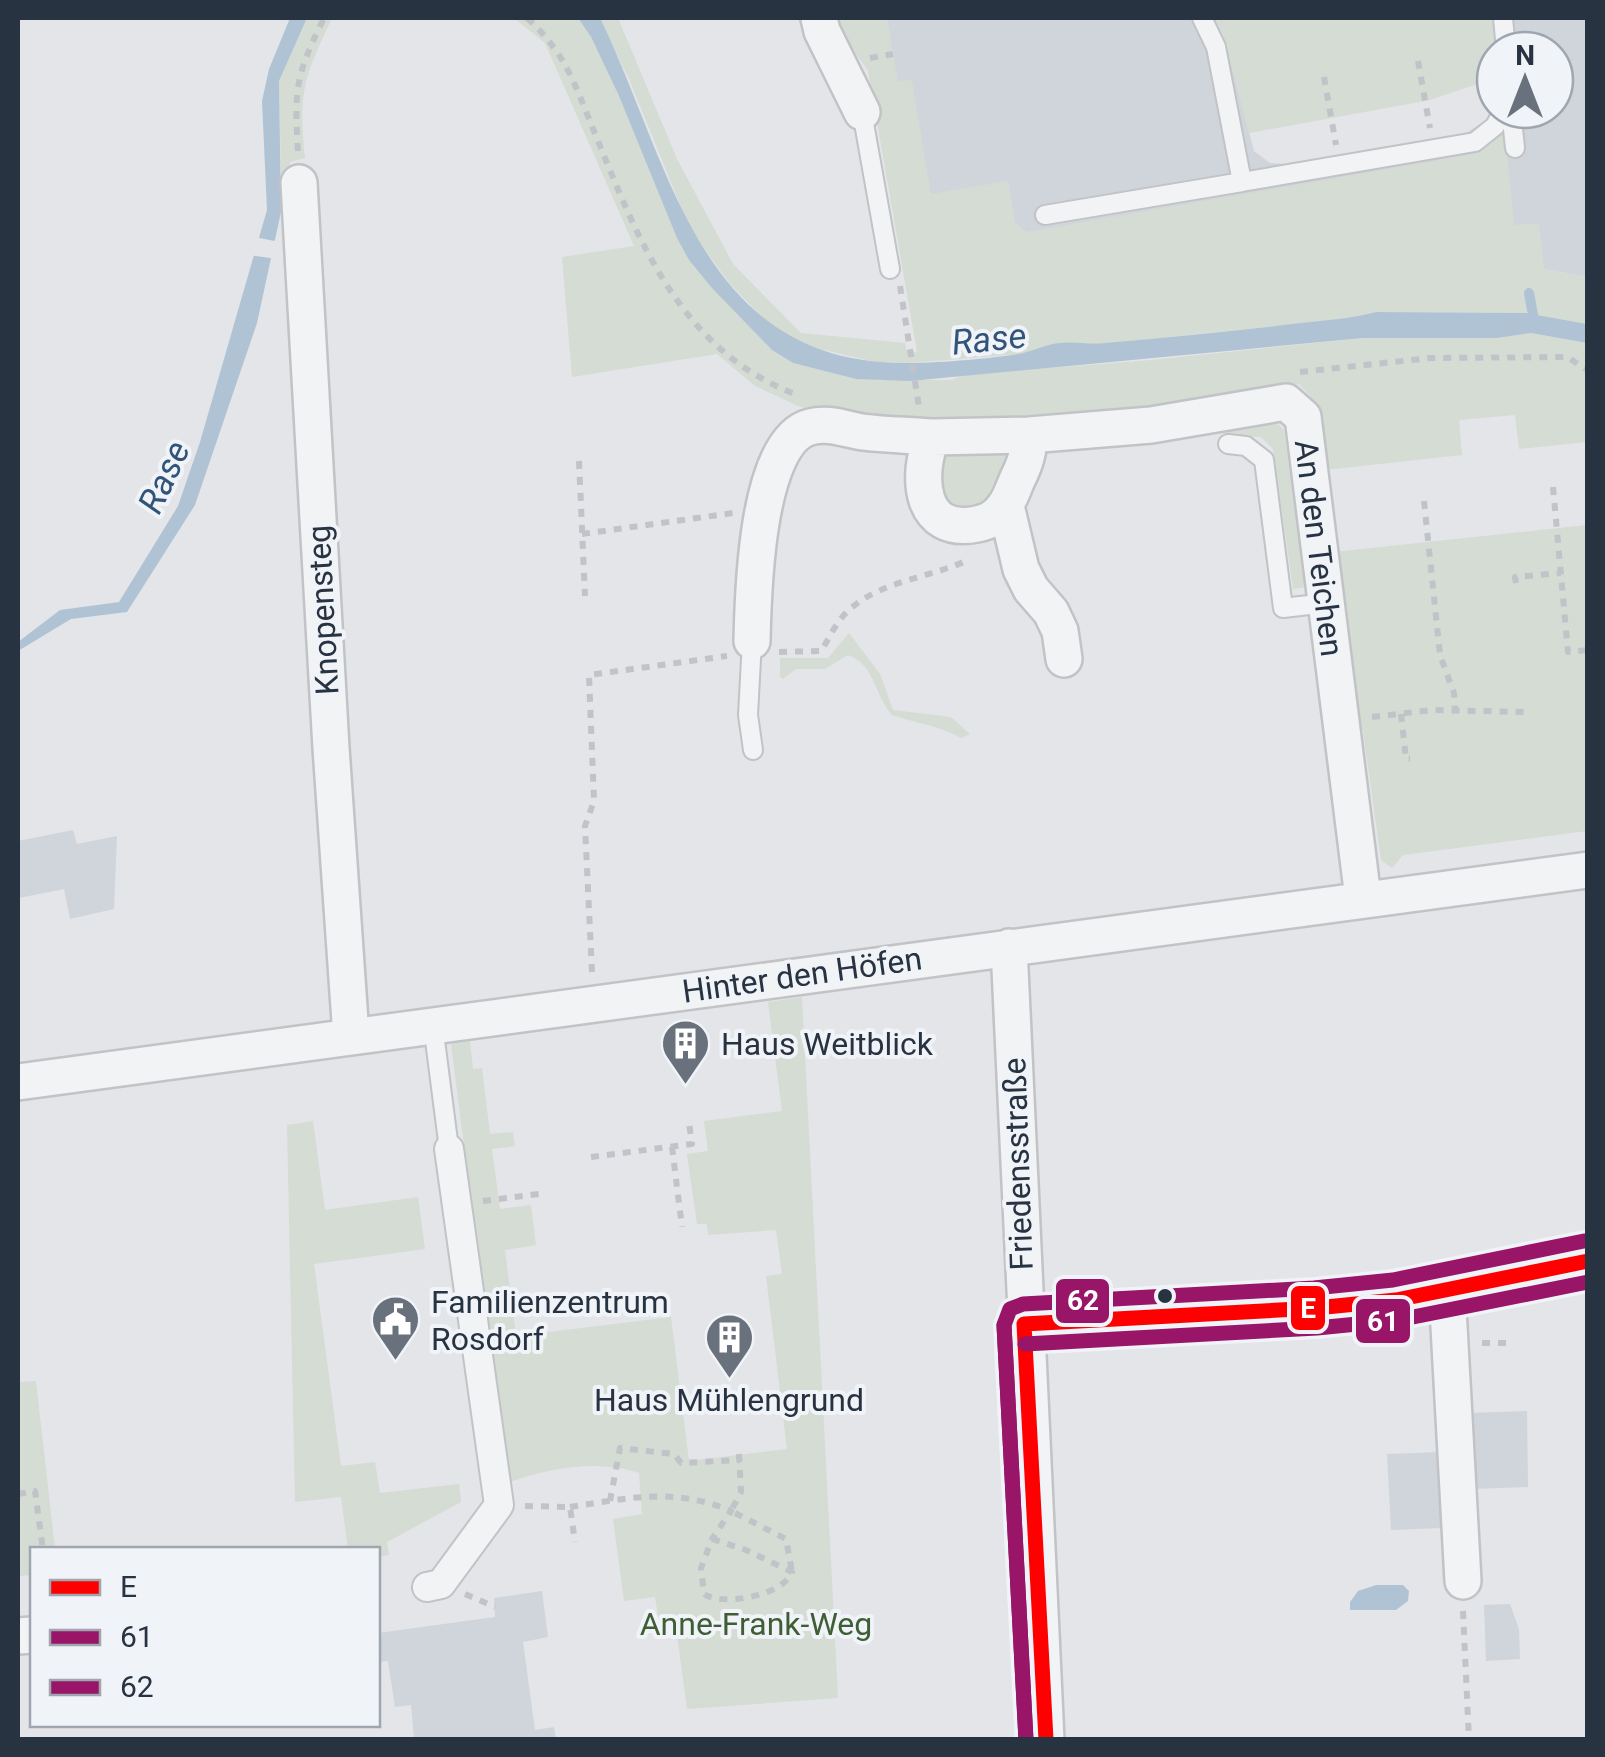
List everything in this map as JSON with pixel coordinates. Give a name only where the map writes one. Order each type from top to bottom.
[{"type":"street","points":[[819,18],[862,112]]},
{"type":"street","name":"Knopensteg","points":[[300,182],[351,1036]]},
{"type":"street","name":"An den Teichen","points":[[752,647],[753,582],[764,508],[782,455],[799,431],[827,424],[864,432],[935,422],[1029,434],[1151,425],[1286,402],[1302,416],[1364,898]]},
{"type":"street","points":[[935,422],[922,481],[924,496],[936,515],[946,522],[971,525],[997,515],[1009,522]]},
{"type":"street","points":[[1029,434],[1029,451],[1009,522],[1021,570],[1052,612],[1060,631],[1064,659]]},
{"type":"street","name":"Hinter den Höfen","points":[[18,1082],[1588,870]]},
{"type":"street","name":"Friedensstraße","points":[[1009,947],[1046,1740]]},
{"type":"street","points":[[427,1586],[441,1584],[499,1505],[449,1149]]},
{"type":"street","points":[[1024,1324],[1396,1300],[1588,1261]]},
{"type":"street","points":[[1447,1290],[1463,1581]]},
{"type":"lane","points":[[1202,18],[1216,47],[1242,182]]},
{"type":"lane","points":[[862,112],[890,269]]},
{"type":"lane","points":[[1045,216],[1475,142],[1490,130]]},
{"type":"lane","points":[[1512,130],[1515,148]]},
{"type":"lane","points":[[1228,444],[1246,446],[1264,460],[1283,608],[1326,603]]},
{"type":"lane","name":"An den Teichen","points":[[752,647],[748,715],[753,750]]},
{"type":"lane","points":[[433,1026],[449,1149]]},
{"type":"path","points":[[300,182],[296,83],[324,18]]},
{"type":"path","points":[[527,18],[553,42],[637,234],[681,308],[721,351],[758,378],[812,400]]},
{"type":"path","points":[[1418,62],[1434,149]]},
{"type":"path","points":[[1324,77],[1340,166]]},
{"type":"path","points":[[890,269],[898,280],[911,342],[918,404]]},
{"type":"path","points":[[1286,373],[1450,358],[1566,357],[1588,370]]},
{"type":"path","points":[[906,409],[935,422]]},
{"type":"path","points":[[579,461],[585,596]]},
{"type":"path","points":[[1553,487],[1568,652],[1588,650]]},
{"type":"path","points":[[1424,501],[1440,655],[1454,693],[1455,710]]},
{"type":"path","points":[[582,534],[764,508]]},
{"type":"path","points":[[594,1004],[585,826],[594,801],[590,675],[752,647],[821,651],[846,612],[880,590],[943,572],[1009,522]]},
{"type":"path","points":[[1516,583],[1515,577],[1561,573]]},
{"type":"path","points":[[1341,721],[1455,710],[1525,712]]},
{"type":"path","points":[[1401,714],[1406,759],[1410,758]]},
{"type":"path","points":[[591,1157],[692,1144],[689,1123]]},
{"type":"path","points":[[672,1147],[682,1226]]},
{"type":"path","points":[[458,1204],[539,1194]]},
{"type":"path","points":[[499,1505],[570,1506],[668,1494],[691,1497],[731,1511],[786,1540],[792,1572],[789,1581],[780,1589],[736,1598],[710,1598],[704,1594],[701,1568],[712,1539],[731,1511],[741,1492],[740,1457],[681,1463],[674,1454],[620,1448],[610,1500]]},
{"type":"path","points":[[18,1494],[35,1491],[43,1547]]},
{"type":"path","points":[[570,1506],[575,1542]]},
{"type":"path","points":[[712,1539],[792,1572]]},
{"type":"path","points":[[1463,1581],[1470,1740]]},
{"type":"shaded area","points":[[830,18],[1215,18],[1225,40],[1254,151],[1270,163],[1287,164],[1465,134],[1475,127],[1575,130],[1575,30],[1495,30],[1494,18],[1587,18],[1587,277],[1544,269],[913,316],[868,70]]},
{"type":"shaded area","points":[[73,830],[77,844],[117,836],[114,909],[70,919],[64,889],[19,898],[18,841]]},
{"type":"shaded area","points":[[1527,1411],[1528,1487],[1474,1489],[1470,1413]]},
{"type":"shaded area","points":[[1440,1452],[1443,1528],[1391,1530],[1387,1454]]},
{"type":"shaded area","points":[[542,1591],[548,1637],[523,1642],[535,1730],[554,1727],[556,1739],[414,1739],[411,1705],[395,1707],[388,1661],[380,1662],[380,1633],[495,1617],[494,1598]]},
{"type":"shaded area","points":[[1510,1604],[1519,1629],[1520,1659],[1486,1661],[1484,1605]]},
{"type":"green space","points":[[307,18],[332,18],[305,85],[305,158],[290,162],[290,173],[281,173],[279,81]]},
{"type":"green space","points":[[514,18],[578,18],[619,96],[689,260],[772,350],[793,363],[856,379],[952,380],[960,376],[1363,338],[1497,338],[1531,333],[1587,343],[1587,442],[1519,449],[1515,415],[1459,420],[1462,455],[1325,470],[1313,399],[1299,384],[1153,407],[858,421],[798,406],[755,386],[717,354],[572,377],[562,257],[634,246],[545,43]]},
{"type":"green space","points":[[599,18],[618,18],[677,159],[733,264],[801,333],[905,343],[907,353],[917,352],[868,70],[830,18],[887,18],[898,81],[912,80],[931,194],[1008,181],[1015,223],[1027,232],[1478,153],[1505,132],[1514,225],[1539,223],[1544,269],[1587,277],[1587,324],[1526,313],[1376,312],[1355,318],[1101,344],[1059,343],[1020,354],[907,363],[876,362],[802,345],[768,323],[730,284],[690,229],[629,79]]},
{"type":"green space","points":[[1215,18],[1494,18],[1495,30],[1475,30],[1475,85],[1430,100],[1249,133],[1225,40]]},
{"type":"green space","points":[[1273,419],[1284,430],[1305,587],[1293,589],[1273,449],[1261,437],[1227,436],[1226,425]]},
{"type":"green space","points":[[1014,450],[986,509],[964,513],[937,499],[938,465],[949,453]]},
{"type":"green space","points":[[1587,525],[1587,831],[1403,855],[1392,868],[1381,860],[1363,731],[1353,703],[1334,552]]},
{"type":"green space","points":[[849,633],[880,674],[893,710],[951,717],[970,734],[961,738],[892,715],[864,666],[848,655],[825,669],[796,669],[783,679],[780,677],[780,658],[828,658]]},
{"type":"green space","name":"Anne-Frank-Weg","points":[[802,997],[838,1698],[687,1709],[675,1620],[659,1622],[655,1597],[624,1601],[613,1519],[642,1514],[639,1473],[573,1467],[507,1483],[451,1044],[470,1041],[473,1069],[482,1068],[490,1134],[513,1132],[515,1146],[492,1149],[500,1209],[531,1205],[536,1245],[505,1250],[516,1336],[671,1317],[689,1461],[787,1449],[766,1276],[782,1274],[776,1230],[708,1235],[707,1224],[697,1224],[687,1154],[708,1151],[704,1121],[782,1111],[768,1002]]},
{"type":"green space","points":[[313,1121],[325,1210],[418,1197],[425,1249],[314,1264],[341,1466],[375,1462],[380,1493],[459,1484],[461,1502],[387,1542],[389,1555],[380,1557],[380,1547],[348,1547],[341,1497],[295,1502],[287,1125]]},
{"type":"green space","points":[[36,1381],[55,1547],[30,1547],[30,1575],[18,1576],[18,1382]]},
{"type":"water","points":[[290,18],[307,18],[279,81],[281,212],[257,323],[195,505],[127,612],[71,619],[18,651],[18,642],[60,610],[119,602],[178,506],[267,210],[262,101],[269,69]]},
{"type":"water","points":[[578,18],[601,20],[674,193],[702,246],[737,293],[780,330],[835,354],[903,363],[963,360],[1023,353],[1060,343],[1203,334],[1376,312],[1526,313],[1587,324],[1587,343],[1531,333],[1497,338],[1363,338],[910,381],[856,379],[793,363],[772,350],[689,260],[619,96]]},
{"type":"water","points":[[1376,1585],[1403,1585],[1409,1591],[1408,1601],[1396,1610],[1350,1610],[1350,1602],[1358,1591]]},
{"type":"pier","points":[[254,237],[280,242],[277,259],[249,255]]},
{"type":"waterway","points":[[1529,293],[1535,326]]},
{"type":"transit line","name":"62","points":[[1026,1740],[1004,1325],[1010,1309],[1023,1304],[1393,1280],[1584,1241]]},
{"type":"transit line","name":"E","points":[[1024,1324],[1396,1300],[1588,1261]]},
{"type":"transit line","name":"61","points":[[1025,1344],[1398,1320],[1588,1282]]},
{"type":"transit line","name":"E","points":[[1024,1324],[1046,1740]]},
{"type":"transit line","name":"61","points":[[1004,1325],[1026,1740]]},
{"type":"place","name":"Haus Weitblick","points":[[686,1086]]},
{"type":"place","name":"Familienzentrum Rosdorf","points":[[396,1362]]},
{"type":"place","name":"Haus Mühlengrund","points":[[729,1380]]},
{"type":"water label","name":"Rase","points":[[989,339]]},
{"type":"water label","name":"Rase","points":[[164,477]]}]
